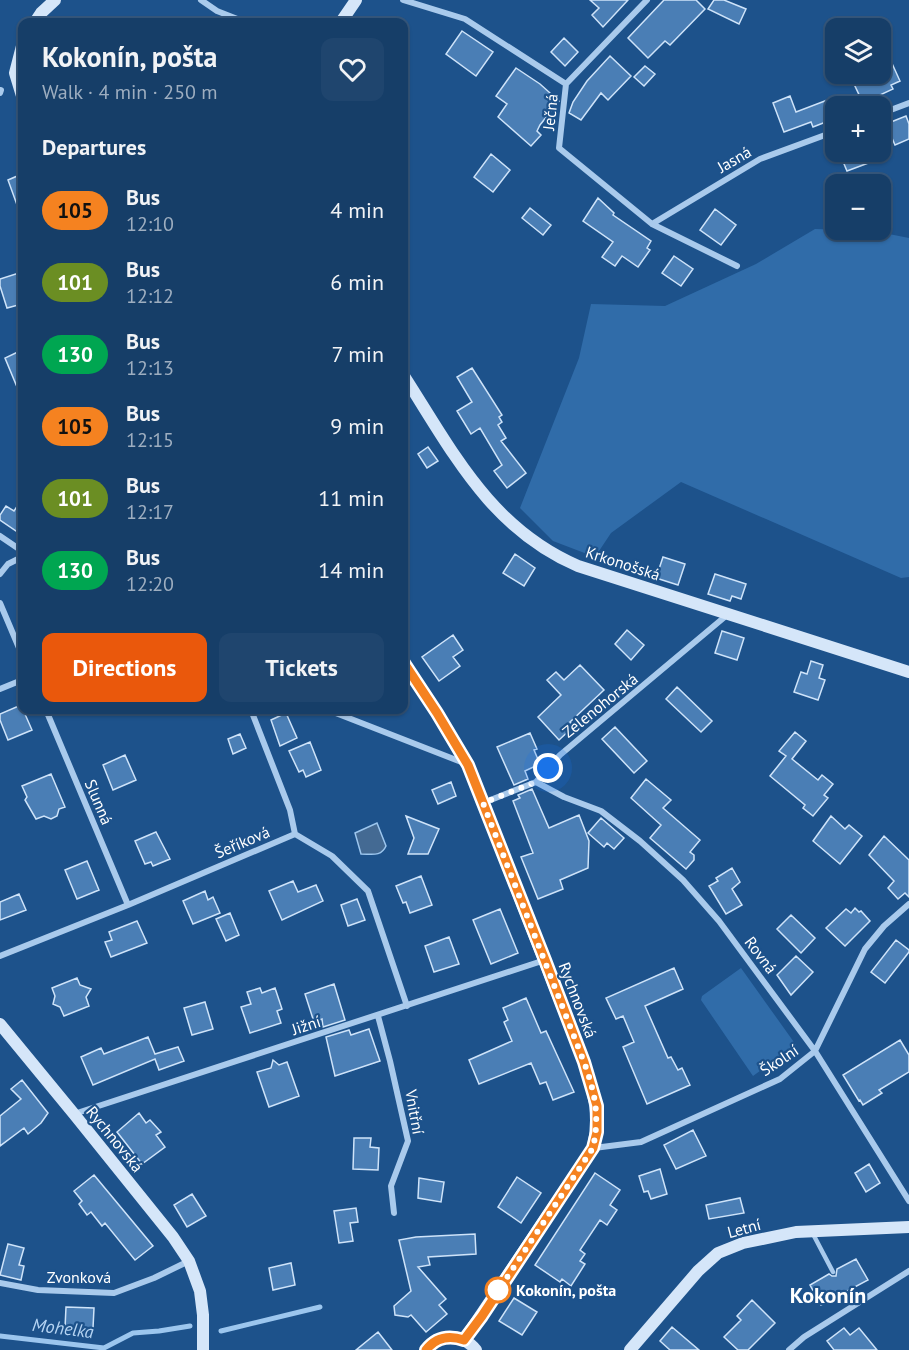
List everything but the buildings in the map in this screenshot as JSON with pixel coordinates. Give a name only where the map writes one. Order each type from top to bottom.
[{"type":"street","points":[[38,18],[55,0]]},
{"type":"street","points":[[201,0],[217,11],[234,18]]},
{"type":"street","points":[[344,18],[356,0]]},
{"type":"street","name":"Ječná","points":[[404,0],[465,19],[566,84],[559,148],[652,224],[737,266]]},
{"type":"street","points":[[566,84],[647,0]]},
{"type":"street","points":[[18,61],[15,73],[18,83]]},
{"type":"street","points":[[891,110],[909,103]]},
{"type":"street","name":"Jasná","points":[[652,224],[760,159],[825,134]]},
{"type":"street","name":"Krkonošská","points":[[408,382],[483,495],[497,512],[528,539],[545,550],[578,566],[909,672]]},
{"type":"street","points":[[0,536],[18,548]]},
{"type":"street","points":[[0,574],[8,564],[18,559]]},
{"type":"street","points":[[0,603],[18,646]]},
{"type":"street","name":"Zelenohorská","points":[[483,803],[536,782],[560,755],[728,614]]},
{"type":"street","name":"Rychnovská","points":[[408,669],[468,765],[584,1062],[597,1106],[597,1132],[593,1148],[464,1340]]},
{"type":"street","points":[[0,689],[18,682]]},
{"type":"street","name":"Slunná","points":[[48,714],[128,905]]},
{"type":"street","points":[[253,714],[290,810],[295,834]]},
{"type":"street","points":[[338,714],[468,765]]},
{"type":"street","name":"Rovná","points":[[536,782],[564,797],[601,811],[640,841],[682,880],[719,921],[815,1051],[909,1201]]},
{"type":"street","name":"Šeříková","points":[[0,956],[295,834],[332,856],[368,891],[407,1006]]},
{"type":"street","name":"Školní","points":[[593,1148],[641,1142],[780,1079],[815,1051],[865,949],[884,926],[909,904]]},
{"type":"street","name":"Jižní","points":[[74,1114],[545,960]]},
{"type":"street","name":"Vnitřní","points":[[378,1016],[408,1141],[391,1186],[394,1213]]},
{"type":"street","name":"Rychnovská","points":[[0,1024],[189,1261],[201,1291],[203,1350]]},
{"type":"street","name":"Letní","points":[[630,1350],[698,1271],[718,1253],[743,1243],[796,1232],[909,1227]]},
{"type":"street","name":"Zvonková","points":[[0,1283],[38,1290],[114,1293],[189,1261]]},
{"type":"street","points":[[789,1350],[804,1337],[909,1271]]},
{"type":"street","points":[[426,1350],[436,1340],[446,1337],[464,1340],[476,1350]]},
{"type":"lane","points":[[812,1232],[833,1272]]},
{"type":"shaded area","points":[[815,229],[825,229],[825,240],[891,240],[891,234],[909,238],[909,577],[901,578],[681,482],[611,533],[595,557],[553,541],[520,508],[579,358],[591,304],[665,306],[756,264]]},
{"type":"shaded area","points":[[377,823],[386,846],[384,850],[379,853],[361,854],[355,833]]},
{"type":"shaded area","points":[[741,968],[796,1045],[753,1076],[701,1000],[702,996]]},
{"type":"waterway","name":"Mohelka","points":[[221,1331],[320,1307]]},
{"type":"waterway","name":"Mohelka","points":[[0,1336],[104,1348],[133,1333],[190,1326]]},
{"type":"bus line","name":"105","points":[[408,669],[468,765],[576,1041],[597,1106],[597,1132],[593,1148],[482,1316],[464,1340],[446,1337],[436,1340],[426,1350]]},
{"type":"place","name":"Kokonín, pošta","points":[[498,1290]]},
{"type":"district","name":"Kokonín","points":[[828,1295]]},
{"type":"route","points":[[498,1290],[494,1297],[593,1148],[597,1132],[597,1106],[592,1085],[483,803],[536,782],[548,768]]}]
